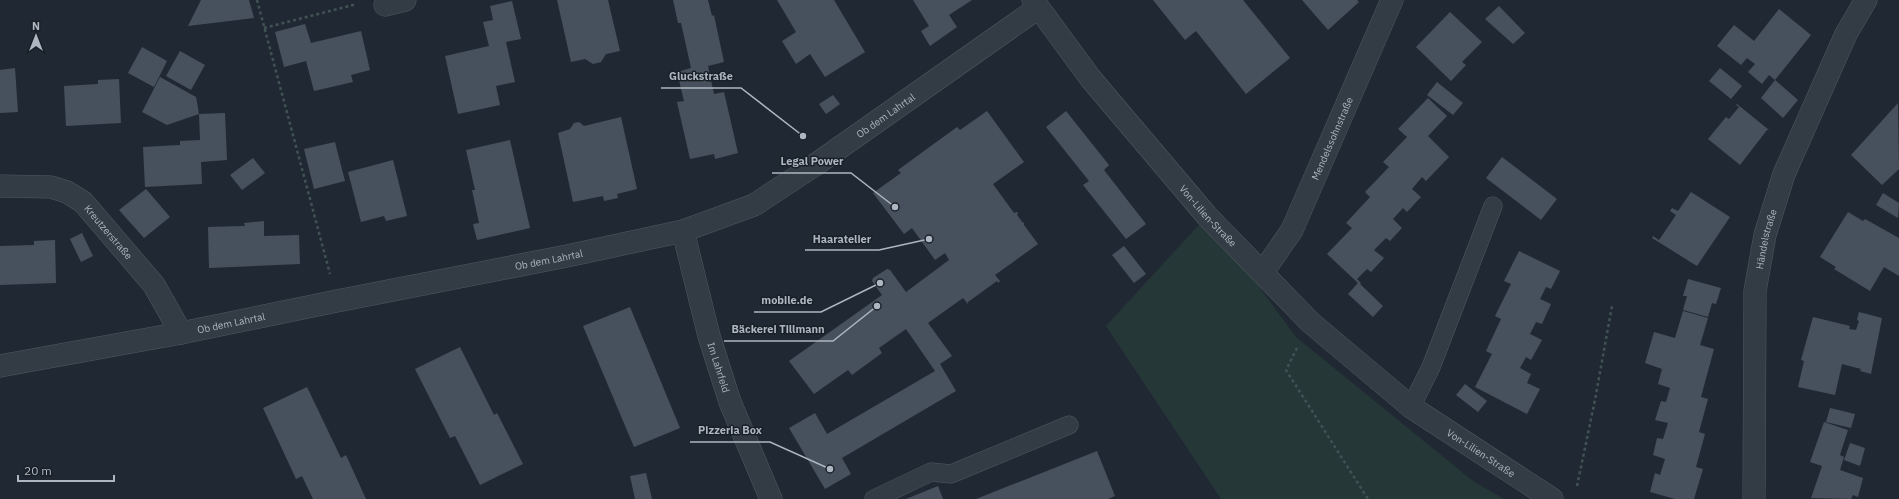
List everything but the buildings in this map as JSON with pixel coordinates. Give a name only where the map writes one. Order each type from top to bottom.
[{"type":"street","name":"Mendelssohnstraße","points":[[1262,272],[1292,230],[1356,78],[1392,0]]},
{"type":"street","name":"Händelstraße","points":[[1754,499],[1755,291],[1765,235],[1787,167],[1846,34],[1866,0]]},
{"type":"street","name":"Von-Lilien-Straße","points":[[1035,4],[1091,78],[1202,210],[1310,322],[1411,407],[1552,499]]},
{"type":"street","name":"Ob dem Lahrtal","points":[[0,366],[181,333],[567,256],[683,231],[754,205],[815,165],[1035,4]]},
{"type":"street","name":"Kreutzerstraße","points":[[0,186],[51,187],[67,192],[83,202],[154,285],[181,333]]},
{"type":"street","name":"Im Lahrfeld","points":[[683,231],[708,336],[730,402],[771,499]]},
{"type":"lane","points":[[1411,407],[1432,367],[1493,206]]},
{"type":"lane","points":[[874,499],[931,472],[951,474],[1070,426]]},
{"type":"path","points":[[257,0],[337,301]]},
{"type":"path","points":[[264,28],[368,1],[395,2]]},
{"type":"path","points":[[1576,491],[1595,400],[1612,306]]},
{"type":"path","points":[[1310,322],[1286,370],[1368,499]]},
{"type":"shaded area","points":[[1207,216],[1296,337],[1473,481],[1504,499],[1221,499],[1106,326]]},
{"type":"place","name":"Gluckstraße","points":[[803,136]]},
{"type":"place","name":"Legal Power","points":[[895,207]]},
{"type":"place","name":"Haaratelier","points":[[929,239]]},
{"type":"place","name":"mobile.de","points":[[880,283]]},
{"type":"place","name":"Bäckerei Tillmann","points":[[877,306]]},
{"type":"place","name":"Pizzeria Box","points":[[830,469]]}]
